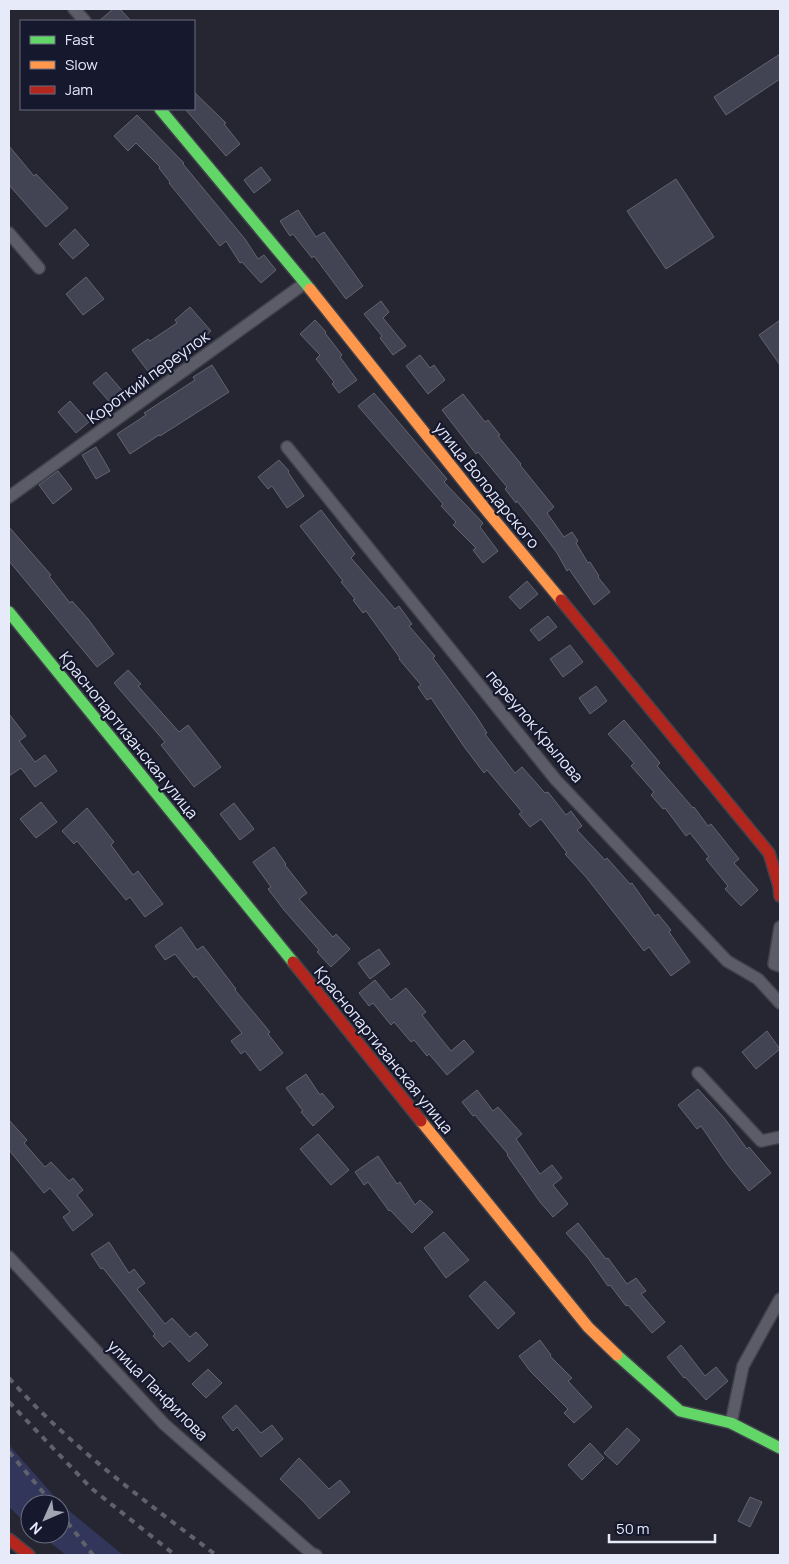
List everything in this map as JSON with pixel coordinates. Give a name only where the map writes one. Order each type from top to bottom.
[{"type":"street","points":[[74,9],[84,20]]},
{"type":"street","name":"улица Володарского","points":[[161,110],[305,283],[487,511],[769,853],[780,891]]},
{"type":"street","points":[[9,233],[39,268]]},
{"type":"street","name":"Короткий переулок","points":[[9,497],[305,283]]},
{"type":"street","name":"переулок Крылова","points":[[287,448],[556,780],[727,961],[758,979],[780,1003]]},
{"type":"street","name":"Краснопартизанская улица","points":[[9,612],[588,1328],[640,1377],[680,1411],[731,1423],[780,1448]]},
{"type":"street","points":[[758,979],[777,965],[780,927]]},
{"type":"street","points":[[698,1073],[761,1142],[780,1137],[780,1127]]},
{"type":"street","name":"улица Панфилова","points":[[9,1257],[164,1424],[311,1553],[316,1555]]},
{"type":"street","points":[[731,1423],[743,1366],[780,1300]]},
{"type":"street","points":[[9,1539],[29,1555]]},
{"type":"shaded area","points":[[9,1445],[52,1494],[20,1494],[20,1517],[9,1507]]},
{"type":"shaded area","points":[[70,1512],[123,1555],[66,1555],[52,1544],[70,1544]]},
{"type":"building","points":[[113,9],[120,9],[130,20],[100,20]]},
{"type":"building","points":[[780,54],[780,79],[726,115],[714,97]]},
{"type":"building","points":[[195,93],[226,123],[224,124],[240,144],[226,156],[186,110],[195,110]]},
{"type":"building","points":[[137,115],[184,163],[245,239],[258,259],[264,255],[276,270],[261,283],[242,262],[240,263],[226,241],[220,246],[169,183],[160,167],[136,143],[128,151],[114,136]]},
{"type":"building","points":[[9,146],[34,176],[36,174],[68,208],[46,227],[9,185]]},
{"type":"building","points":[[261,167],[271,180],[254,193],[244,180]]},
{"type":"building","points":[[676,179],[714,237],[666,269],[627,211]]},
{"type":"building","points":[[298,210],[316,237],[324,232],[363,286],[346,299],[314,256],[312,258],[293,234],[290,236],[280,221]]},
{"type":"building","points":[[75,229],[89,245],[73,259],[59,244]]},
{"type":"building","points":[[86,277],[104,299],[83,315],[66,294]]},
{"type":"building","points":[[381,301],[389,312],[383,318],[406,346],[393,355],[380,338],[382,336],[364,314]]},
{"type":"building","points":[[190,307],[211,331],[186,354],[153,378],[132,350],[148,339],[150,341],[177,323],[175,320]]},
{"type":"building","points":[[315,320],[326,332],[342,355],[340,357],[357,380],[339,393],[332,384],[334,382],[316,359],[320,355],[300,334]]},
{"type":"building","points":[[780,320],[780,365],[759,335]]},
{"type":"building","points":[[420,355],[430,368],[434,365],[445,380],[428,394],[406,366]]},
{"type":"building","points":[[212,365],[229,392],[130,454],[117,434],[146,415],[144,413],[195,380],[193,377]]},
{"type":"building","points":[[106,372],[126,395],[113,406],[93,383]]},
{"type":"building","points":[[374,393],[447,479],[444,482],[483,523],[480,527],[498,551],[483,563],[473,550],[476,548],[453,525],[456,522],[441,506],[443,504],[358,406]]},
{"type":"building","points":[[463,394],[485,422],[488,420],[520,465],[554,507],[547,513],[564,537],[572,532],[588,563],[590,562],[598,577],[610,592],[594,605],[569,569],[567,571],[557,553],[537,526],[505,489],[507,487],[478,452],[476,454],[442,410]]},
{"type":"building","points":[[70,401],[89,422],[76,433],[58,412]]},
{"type":"building","points":[[96,447],[110,471],[96,479],[82,455]]},
{"type":"building","points":[[279,460],[289,471],[304,496],[287,508],[272,486],[268,489],[258,477]]},
{"type":"building","points":[[58,471],[72,489],[53,504],[39,485]]},
{"type":"building","points":[[321,510],[355,554],[351,558],[395,609],[399,606],[412,624],[409,626],[435,656],[433,658],[476,716],[487,733],[485,734],[515,773],[522,767],[545,793],[548,792],[566,815],[571,811],[582,826],[577,830],[605,860],[607,858],[630,884],[632,883],[655,916],[658,914],[671,930],[669,932],[690,962],[671,976],[649,947],[644,951],[586,877],[565,854],[567,853],[541,819],[530,827],[519,814],[522,812],[487,770],[484,773],[431,698],[427,700],[418,687],[421,685],[399,659],[366,611],[363,613],[353,600],[355,599],[341,582],[343,581],[300,526]]},
{"type":"building","points":[[9,527],[51,575],[49,576],[70,603],[72,601],[88,619],[114,654],[97,667],[9,561]]},
{"type":"building","points":[[527,581],[538,594],[520,609],[509,597]]},
{"type":"building","points":[[548,616],[557,627],[539,641],[530,630]]},
{"type":"building","points":[[570,645],[583,662],[563,677],[550,659]]},
{"type":"building","points":[[128,670],[141,684],[138,686],[179,732],[188,725],[221,767],[194,787],[161,745],[165,742],[114,683]]},
{"type":"building","points":[[596,686],[607,701],[590,714],[579,698]]},
{"type":"building","points":[[9,714],[26,736],[19,741],[35,762],[45,755],[57,771],[35,787],[21,768],[9,776]]},
{"type":"building","points":[[624,720],[660,763],[657,766],[694,807],[708,826],[711,824],[739,859],[734,863],[758,890],[741,906],[725,889],[728,886],[706,859],[709,857],[690,833],[686,836],[665,808],[663,809],[651,795],[654,792],[631,766],[634,763],[608,734]]},
{"type":"building","points":[[41,802],[57,822],[36,838],[20,819]]},
{"type":"building","points":[[234,803],[254,829],[240,840],[220,814]]},
{"type":"building","points":[[87,808],[114,842],[111,845],[133,875],[138,871],[163,904],[145,917],[130,897],[126,900],[77,841],[74,844],[62,831]]},
{"type":"building","points":[[274,847],[285,865],[307,893],[299,899],[333,937],[336,934],[350,949],[331,967],[268,889],[271,887],[253,862]]},
{"type":"building","points":[[181,927],[197,950],[203,946],[235,990],[270,1032],[268,1034],[283,1053],[260,1071],[245,1051],[241,1054],[231,1041],[242,1033],[196,976],[194,978],[175,954],[165,960],[155,946]]},
{"type":"building","points":[[379,949],[390,964],[370,979],[358,963]]},
{"type":"building","points":[[375,980],[391,1000],[406,988],[426,1012],[422,1015],[451,1051],[464,1040],[474,1052],[447,1075],[429,1054],[427,1056],[414,1040],[411,1042],[394,1022],[391,1025],[373,1003],[369,1006],[359,993]]},
{"type":"building","points":[[767,1031],[780,1049],[756,1069],[742,1052]]},
{"type":"building","points":[[306,1074],[320,1095],[322,1093],[334,1107],[313,1126],[301,1112],[303,1111],[286,1088]]},
{"type":"building","points":[[698,1089],[725,1119],[747,1149],[749,1147],[771,1173],[749,1191],[727,1164],[701,1126],[697,1129],[678,1105]]},
{"type":"building","points":[[477,1090],[493,1111],[498,1107],[522,1134],[516,1139],[540,1174],[552,1165],[562,1178],[553,1185],[568,1204],[553,1217],[540,1202],[508,1154],[462,1102]]},
{"type":"building","points":[[9,1120],[27,1140],[24,1143],[45,1167],[51,1162],[69,1181],[73,1178],[83,1190],[77,1195],[93,1215],[73,1231],[63,1217],[70,1212],[50,1188],[44,1193],[9,1150]]},
{"type":"building","points":[[318,1134],[349,1170],[331,1185],[300,1149]]},
{"type":"building","points":[[378,1156],[397,1184],[400,1182],[415,1205],[420,1200],[433,1212],[412,1233],[389,1211],[368,1182],[364,1185],[355,1172]]},
{"type":"building","points":[[578,1223],[627,1284],[636,1278],[646,1291],[641,1294],[665,1322],[652,1333],[628,1305],[626,1306],[610,1285],[608,1286],[588,1258],[566,1233]]},
{"type":"building","points":[[444,1232],[469,1260],[446,1278],[424,1248]]},
{"type":"building","points":[[109,1242],[129,1273],[134,1269],[145,1283],[137,1289],[165,1324],[172,1318],[190,1337],[196,1332],[208,1345],[189,1362],[170,1341],[163,1347],[153,1336],[155,1334],[103,1268],[101,1269],[91,1254]]},
{"type":"building","points":[[485,1281],[515,1313],[498,1329],[469,1296]]},
{"type":"building","points":[[540,1340],[550,1356],[572,1378],[568,1381],[592,1407],[574,1423],[564,1413],[568,1409],[530,1371],[519,1356]]},
{"type":"building","points":[[681,1345],[705,1376],[716,1367],[728,1381],[706,1400],[684,1378],[667,1357]]},
{"type":"building","points":[[208,1369],[222,1383],[206,1398],[192,1384]]},
{"type":"building","points":[[236,1405],[261,1433],[272,1425],[283,1439],[261,1457],[237,1427],[233,1431],[222,1417]]},
{"type":"building","points":[[627,1428],[640,1440],[617,1465],[604,1453]]},
{"type":"building","points":[[590,1443],[604,1458],[582,1480],[568,1465]]},
{"type":"building","points":[[299,1458],[329,1489],[340,1480],[350,1492],[319,1519],[280,1479]]},
{"type":"building","points":[[750,1497],[762,1502],[750,1527],[738,1521]]},
{"type":"railway","points":[[9,1378],[32,1403],[82,1449],[135,1493],[216,1555]]},
{"type":"railway","points":[[9,1402],[91,1488],[175,1555]]},
{"type":"railway","points":[[9,1452],[45,1494]]},
{"type":"railway","points":[[70,1526],[93,1555]]},
{"type":"traffic: fast","points":[[161,110],[310,289]]},
{"type":"traffic: fast","points":[[9,612],[293,962]]},
{"type":"traffic: fast","points":[[617,1355],[680,1411],[731,1423],[780,1448]]},
{"type":"traffic: slow","points":[[310,289],[487,511],[561,600]]},
{"type":"traffic: slow","points":[[421,1121],[588,1327],[617,1355]]},
{"type":"traffic: jam","points":[[561,600],[769,853],[779,886],[780,896]]},
{"type":"traffic: jam","points":[[293,962],[421,1121]]},
{"type":"traffic: jam","points":[[9,1539],[29,1555]]}]
